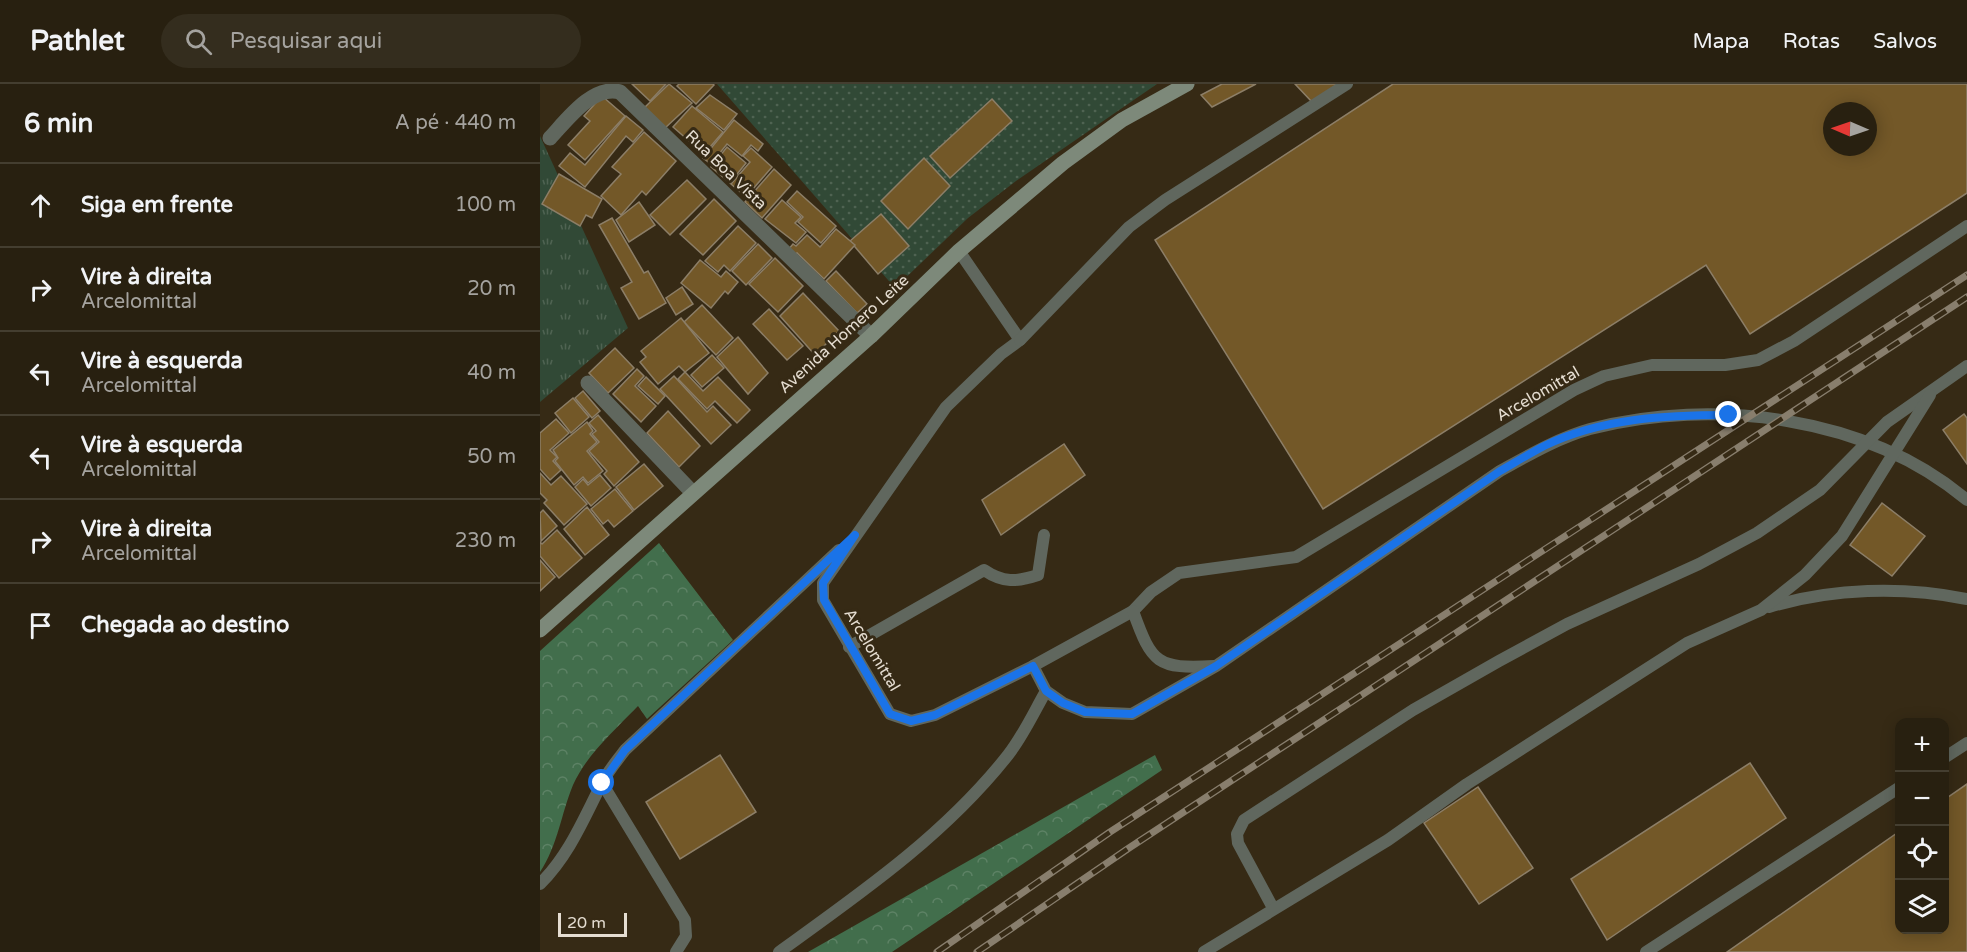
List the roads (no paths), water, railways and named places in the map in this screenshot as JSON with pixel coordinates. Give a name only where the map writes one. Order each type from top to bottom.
[{"type":"street","name":"Avenida Homero Leite","points":[[540,630],[692,492],[871,336],[959,251],[1063,163],[1122,120],[1187,84]]},
{"type":"street","name":"Rua Boa Vista","points":[[550,138],[594,93],[605,88],[620,92],[871,336]]},
{"type":"street","points":[[588,383],[692,492]]},
{"type":"lane","name":"Arcelomittal","points":[[1347,84],[1165,200],[1129,227],[1020,340],[1001,354],[946,407],[823,583],[824,600],[849,647],[890,714],[911,721],[935,715],[1033,666],[1133,611],[1151,592],[1179,573],[1296,557],[1574,390],[1604,376],[1652,365],[1725,365],[1758,360],[1794,341],[1967,226]]},
{"type":"lane","points":[[959,251],[1020,340]]},
{"type":"lane","points":[[1273,908],[1238,843],[1237,834],[1244,820],[1413,710],[1509,656],[1566,624],[1699,564],[1756,532],[1820,490],[1887,422],[1967,366]]},
{"type":"lane","points":[[1761,610],[1806,575],[1842,536],[1934,389]]},
{"type":"lane","points":[[1033,666],[1046,691],[1063,703],[1085,712],[1132,714],[1216,666],[1500,471],[1545,446],[1588,430],[1637,419],[1729,415],[1788,422],[1833,432],[1917,466],[1967,500]]},
{"type":"lane","points":[[540,884],[554,870],[573,841],[602,783],[625,750],[855,535]]},
{"type":"lane","points":[[849,647],[984,570],[1006,581],[1023,580],[1038,575],[1044,535]]},
{"type":"lane","points":[[1204,952],[1388,840],[1467,784],[1687,643],[1761,610],[1791,600],[1841,592],[1900,591],[1967,599]]},
{"type":"lane","points":[[1133,611],[1144,642],[1159,661],[1180,668],[1216,666]]},
{"type":"lane","points":[[779,952],[928,839],[967,802],[1010,752],[1046,691]]},
{"type":"lane","points":[[1949,755],[1967,743]]},
{"type":"lane","points":[[602,783],[685,920],[686,936],[676,952]]},
{"type":"lane","points":[[1646,952],[1895,790]]},
{"type":"railway","points":[[937,952],[1110,832],[1967,275]]},
{"type":"railway","points":[[977,952],[1129,848],[1967,297]]}]
